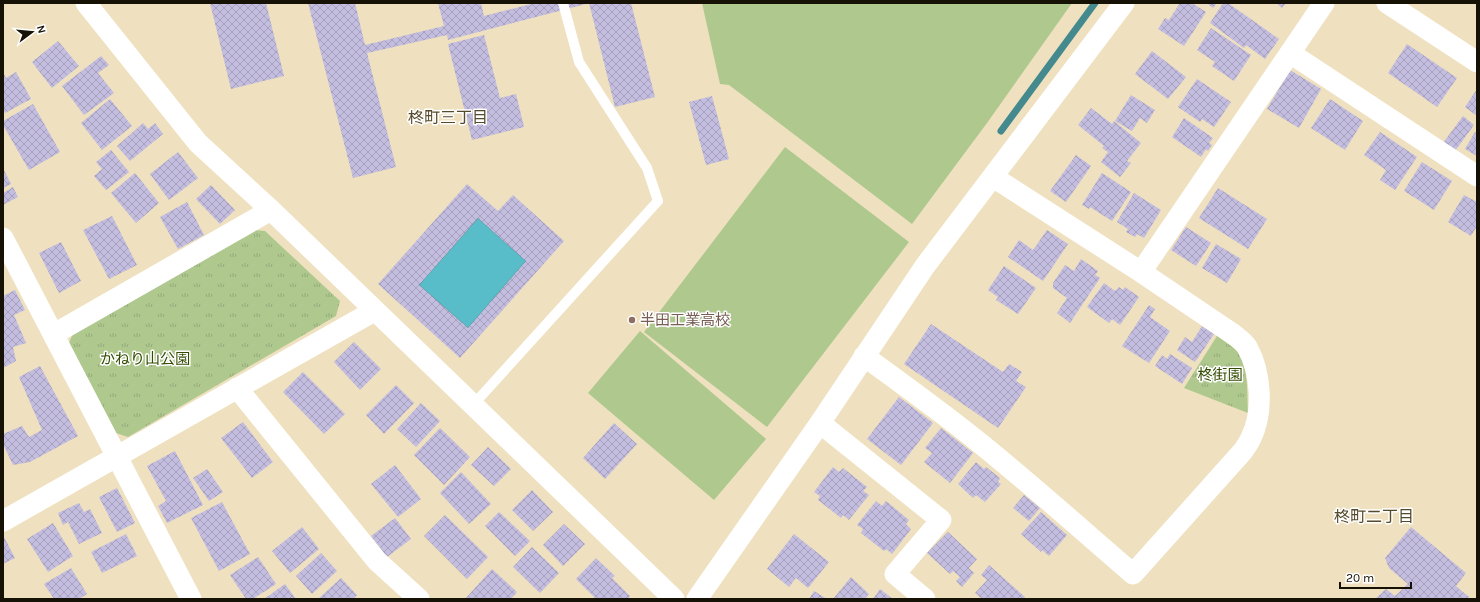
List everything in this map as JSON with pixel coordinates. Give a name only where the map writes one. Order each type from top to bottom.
[{"type":"street","points":[[86,3],[198,142],[271,210],[674,599]]},
{"type":"street","points":[[697,599],[820,423],[925,266],[1124,3]]},
{"type":"street","points":[[1141,272],[1324,3]]},
{"type":"street","points":[[1387,3],[1477,62]]},
{"type":"street","points":[[1290,52],[1477,176]]},
{"type":"street","points":[[864,356],[940,411],[980,443],[1024,479],[1133,574],[1243,451],[1252,437],[1257,420],[1259,401],[1258,381],[1254,362],[1246,346],[1233,334],[1141,272],[993,176]]},
{"type":"street","points":[[54,334],[271,210]]},
{"type":"street","points":[[3,238],[191,599]]},
{"type":"street","points":[[3,521],[374,311]]},
{"type":"street","points":[[237,388],[378,561],[419,599]]},
{"type":"street","points":[[820,423],[941,520],[895,574],[925,599]]},
{"type":"lane","points":[[473,406],[658,201],[647,168],[579,62],[563,3]]},
{"type":"green space","points":[[702,3],[1072,3],[987,123],[912,224],[729,85],[720,84]]},
{"type":"green space","points":[[785,147],[909,242],[767,427],[644,332]]},
{"type":"green space","name":"かねり山公園","points":[[253,230],[265,231],[340,301],[336,316],[128,437],[116,433],[69,343],[73,333]]},
{"type":"green space","points":[[640,331],[766,439],[714,500],[588,393]]},
{"type":"green space","name":"柊街園","points":[[1217,336],[1237,351],[1244,364],[1247,380],[1248,413],[1184,388]]},
{"type":"water","points":[[478,218],[526,261],[468,328],[419,285]]},
{"type":"building","points":[[210,3],[266,3],[284,76],[231,89]]},
{"type":"building","points":[[308,3],[355,3],[365,45],[444,26],[438,3],[481,3],[484,16],[535,3],[586,4],[448,40],[447,35],[367,53],[396,167],[353,178]]},
{"type":"building","points":[[589,3],[631,3],[655,97],[615,107]]},
{"type":"building","points":[[1180,3],[1192,3],[1206,12],[1184,46],[1158,29],[1165,18],[1169,20]]},
{"type":"building","points":[[1207,3],[1217,3],[1213,8]]},
{"type":"building","points":[[1223,3],[1228,3],[1279,39],[1265,59],[1246,45],[1244,48],[1210,23]]},
{"type":"building","points":[[1276,3],[1286,3],[1282,8]]},
{"type":"building","points":[[1211,28],[1251,55],[1234,81],[1212,66],[1215,62],[1197,50]]},
{"type":"building","points":[[484,35],[500,98],[516,94],[524,127],[472,140],[448,44]]},
{"type":"building","points":[[58,41],[79,66],[52,88],[32,62]]},
{"type":"building","points":[[1407,44],[1457,78],[1437,107],[1388,73]]},
{"type":"building","points":[[1152,51],[1186,77],[1168,99],[1135,74]]},
{"type":"building","points":[[101,56],[109,65],[98,73],[114,93],[84,115],[62,86]]},
{"type":"building","points":[[1290,70],[1321,89],[1299,128],[1267,109]]},
{"type":"building","points":[[3,72],[6,78],[16,72],[31,99],[5,113],[3,109]]},
{"type":"building","points":[[1197,79],[1231,102],[1214,127],[1202,119],[1200,122],[1178,107]]},
{"type":"building","points":[[1477,89],[1477,116],[1465,107]]},
{"type":"building","points":[[1131,95],[1155,110],[1147,123],[1140,118],[1132,131],[1115,121]]},
{"type":"building","points":[[712,96],[729,159],[706,165],[689,102]]},
{"type":"building","points":[[110,99],[132,126],[102,150],[81,123]]},
{"type":"building","points":[[1330,99],[1363,121],[1345,150],[1311,128]]},
{"type":"building","points":[[33,104],[60,152],[29,170],[3,125],[3,121]]},
{"type":"building","points":[[1091,108],[1112,124],[1114,121],[1141,143],[1127,161],[1131,163],[1120,177],[1101,162],[1108,152],[1102,148],[1104,146],[1078,125]]},
{"type":"building","points":[[1463,116],[1474,125],[1455,151],[1443,143]]},
{"type":"building","points":[[1184,118],[1213,138],[1209,143],[1212,145],[1208,151],[1206,149],[1201,157],[1172,137]]},
{"type":"building","points":[[143,123],[148,129],[155,123],[163,134],[130,161],[117,146]]},
{"type":"building","points":[[1380,132],[1417,157],[1395,190],[1380,180],[1386,170],[1364,155]]},
{"type":"building","points":[[1475,132],[1477,133],[1477,156],[1465,149]]},
{"type":"building","points":[[111,150],[129,172],[106,190],[94,176],[102,169],[96,162]]},
{"type":"building","points":[[178,152],[198,178],[169,200],[150,174]]},
{"type":"building","points":[[1076,155],[1091,166],[1066,202],[1050,191]]},
{"type":"building","points":[[1422,162],[1452,181],[1434,210],[1404,191]]},
{"type":"building","points":[[3,168],[11,184],[3,188]]},
{"type":"building","points":[[135,173],[159,203],[136,223],[111,193]]},
{"type":"building","points":[[1102,173],[1131,192],[1112,221],[1090,207],[1089,209],[1082,205]]},
{"type":"building","points":[[467,184],[498,211],[513,195],[564,241],[460,358],[378,284]],"holes":[[[478,218],[526,261],[468,328],[419,285]]]},
{"type":"building","points":[[211,185],[235,210],[220,224],[196,199]]},
{"type":"building","points":[[13,187],[18,197],[3,205],[3,193]]},
{"type":"building","points":[[1218,188],[1267,219],[1248,249],[1199,218]]},
{"type":"building","points":[[1134,193],[1161,210],[1144,238],[1137,234],[1135,237],[1126,232],[1128,229],[1117,222]]},
{"type":"building","points":[[1464,195],[1477,202],[1477,226],[1471,236],[1448,222]]},
{"type":"building","points":[[187,202],[204,235],[178,249],[160,217]]},
{"type":"building","points":[[112,216],[137,265],[109,279],[83,230]]},
{"type":"building","points":[[1186,227],[1211,243],[1196,266],[1171,250]]},
{"type":"building","points":[[1047,230],[1068,244],[1043,281],[1008,257],[1019,240],[1033,250]]},
{"type":"building","points":[[61,242],[81,281],[59,293],[39,253]]},
{"type":"building","points":[[1216,244],[1241,259],[1227,283],[1202,268]]},
{"type":"building","points":[[1081,259],[1098,271],[1095,275],[1100,278],[1070,323],[1057,313],[1067,298],[1053,288],[1053,283],[1065,265],[1074,271]]},
{"type":"building","points":[[1004,266],[1036,288],[1018,314],[996,300],[998,297],[988,290]]},
{"type":"building","points":[[1104,283],[1115,291],[1119,287],[1123,290],[1125,287],[1139,297],[1120,325],[1112,319],[1109,323],[1087,307]]},
{"type":"building","points":[[15,290],[25,310],[14,315],[26,343],[13,347],[16,361],[3,368],[3,296]]},
{"type":"building","points":[[1149,305],[1155,309],[1150,317],[1170,331],[1149,363],[1122,346]]},
{"type":"building","points":[[931,324],[1003,372],[1009,364],[1022,372],[1016,381],[1026,387],[998,428],[904,364]]},
{"type":"building","points":[[1202,326],[1214,334],[1195,362],[1177,350],[1185,337],[1192,342]]},
{"type":"building","points":[[354,342],[381,369],[360,390],[334,362]]},
{"type":"building","points":[[1170,354],[1192,368],[1182,384],[1155,366],[1162,355],[1167,359]]},
{"type":"building","points":[[40,366],[78,436],[30,462],[13,465],[3,444],[3,434],[22,426],[29,437],[42,430],[19,377]]},
{"type":"building","points":[[303,372],[345,414],[324,434],[283,392]]},
{"type":"building","points":[[396,385],[414,403],[384,434],[366,415]]},
{"type":"building","points":[[899,397],[933,423],[901,465],[867,439]]},
{"type":"building","points":[[421,403],[440,421],[416,447],[397,429]]},
{"type":"building","points":[[243,422],[273,462],[252,478],[221,438]]},
{"type":"building","points":[[614,423],[637,444],[605,479],[583,458]]},
{"type":"building","points":[[440,428],[470,457],[444,485],[414,455]]},
{"type":"building","points":[[941,428],[973,453],[950,483],[924,462],[932,453],[925,448]]},
{"type":"building","points":[[488,447],[511,469],[494,486],[471,465]]},
{"type":"building","points":[[175,451],[203,505],[167,523],[158,506],[166,501],[147,466]]},
{"type":"building","points":[[976,462],[984,469],[986,467],[1000,478],[998,482],[1001,484],[985,502],[976,495],[973,498],[958,484]]},
{"type":"building","points":[[395,465],[421,499],[398,517],[371,484]]},
{"type":"building","points":[[833,467],[839,472],[843,468],[867,487],[863,491],[869,495],[849,520],[843,515],[841,518],[818,500],[820,496],[814,492]]},
{"type":"building","points":[[207,469],[223,492],[209,501],[193,478]]},
{"type":"building","points":[[461,472],[491,504],[469,524],[440,493]]},
{"type":"building","points":[[117,488],[135,523],[117,532],[99,497]]},
{"type":"building","points":[[532,490],[553,512],[533,531],[512,510]]},
{"type":"building","points":[[1024,495],[1040,508],[1029,521],[1013,508]]},
{"type":"building","points":[[876,501],[882,506],[886,501],[909,520],[906,524],[911,529],[892,554],[886,549],[884,551],[861,533],[863,529],[857,525]]},
{"type":"building","points":[[222,502],[250,554],[219,571],[191,518]]},
{"type":"building","points":[[79,503],[84,512],[90,509],[102,533],[79,544],[68,522],[63,525],[58,513]]},
{"type":"building","points":[[499,512],[530,541],[515,556],[485,526]]},
{"type":"building","points":[[1041,512],[1067,535],[1049,556],[1042,550],[1041,552],[1021,534]]},
{"type":"building","points":[[445,515],[488,557],[467,579],[424,536]]},
{"type":"building","points":[[395,518],[411,539],[387,557],[371,536]]},
{"type":"building","points":[[53,523],[73,556],[48,572],[27,539]]},
{"type":"building","points":[[564,524],[585,544],[563,566],[543,545]]},
{"type":"building","points":[[302,527],[319,549],[290,573],[272,551]]},
{"type":"building","points":[[1411,527],[1466,573],[1456,586],[1469,597],[1468,599],[1375,599],[1386,589],[1395,596],[1408,584],[1389,568],[1385,558]]},
{"type":"building","points":[[948,532],[977,559],[969,568],[974,573],[962,587],[956,581],[960,577],[953,571],[950,574],[927,553]]},
{"type":"building","points":[[126,534],[137,556],[102,573],[91,552]]},
{"type":"building","points":[[794,534],[829,562],[808,588],[796,578],[789,587],[767,569]]},
{"type":"building","points":[[3,537],[15,558],[3,564]]},
{"type":"building","points":[[532,547],[559,573],[540,593],[513,567]]},
{"type":"building","points":[[321,553],[337,571],[312,594],[296,576]]},
{"type":"building","points":[[258,557],[276,584],[253,599],[246,599],[230,575]]},
{"type":"building","points":[[596,558],[615,576],[612,578],[630,596],[628,599],[596,599],[576,579]]},
{"type":"building","points":[[989,565],[1025,597],[1024,599],[982,599],[975,593],[987,580],[981,575]]},
{"type":"building","points":[[71,568],[87,594],[79,599],[54,599],[44,584]]},
{"type":"building","points":[[492,569],[517,592],[511,599],[465,599]]},
{"type":"building","points":[[851,577],[869,594],[865,599],[833,599]]},
{"type":"building","points":[[341,578],[357,595],[353,599],[318,599]]},
{"type":"building","points":[[285,584],[296,599],[264,599]]},
{"type":"building","points":[[880,589],[893,599],[873,599]]},
{"type":"building","points":[[814,591],[827,599],[809,599]]},
{"type":"waterway","points":[[1001,131],[1095,3]]},
{"type":"place","name":"半田工業高校","points":[[632,320]]},
{"type":"district","name":"柊町三丁目","points":[[448,117]]},
{"type":"district","name":"柊町二丁目","points":[[1374,516]]}]
